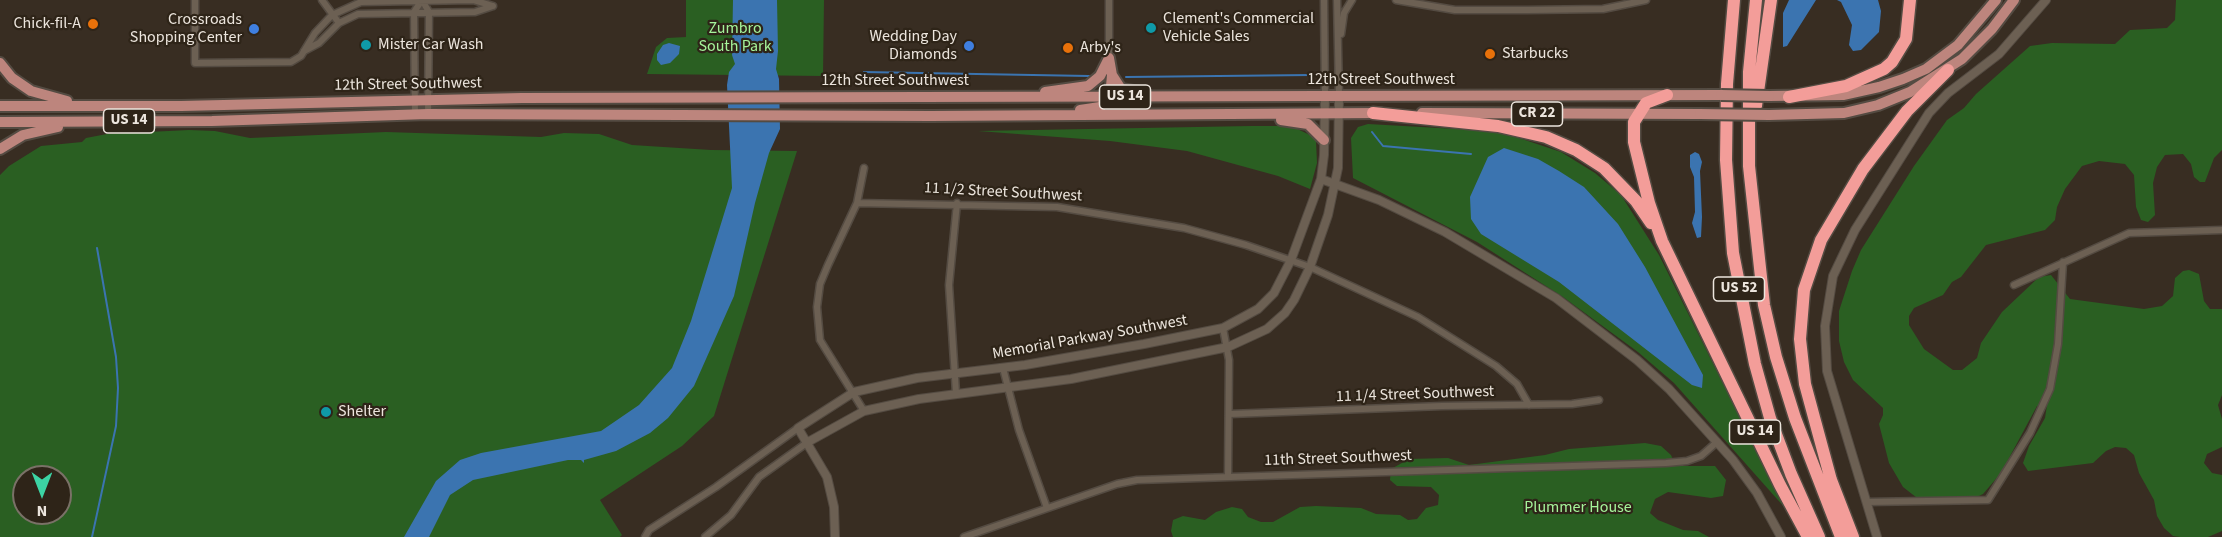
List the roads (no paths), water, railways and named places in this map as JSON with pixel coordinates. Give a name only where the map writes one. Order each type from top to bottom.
[{"type":"highway","name":"US 52","points":[[1734,0],[1727,84],[1726,160],[1733,253],[1755,364],[1770,418],[1791,474],[1819,537]]},
{"type":"highway","name":"US 52","points":[[1756,0],[1749,72],[1749,166],[1757,253],[1776,357],[1812,467],[1841,537]]},
{"type":"highway","points":[[1749,166],[1771,0]]},
{"type":"highway","name":"US 14","points":[[1789,97],[1846,86],[1884,69],[1897,57],[1906,39],[1910,0]]},
{"type":"highway","points":[[1853,537],[1831,480],[1805,384],[1800,339],[1804,290],[1821,240],[1863,169],[1906,111],[1948,70]]},
{"type":"highway","points":[[1662,241],[1639,166],[1633,133],[1637,114],[1649,100],[1667,95]]},
{"type":"highway","name":"US 14","points":[[1373,113],[1513,128],[1562,144],[1595,162],[1619,182],[1636,201],[1662,241],[1780,485],[1808,537]]},
{"type":"main road","name":"12th Street Southwest","points":[[0,106],[414,99],[808,96],[1110,98],[1325,95],[1700,95],[1825,97],[1860,92],[1895,82],[1926,69],[1958,45],[1995,0]]},
{"type":"main road","name":"12th Street Southwest","points":[[0,122],[107,122],[428,114],[1824,115],[1863,110],[1910,92],[1948,70],[1978,43],[2014,0]]},
{"type":"main road","points":[[1044,116],[1100,107],[1110,98],[1112,75],[1109,57]]},
{"type":"main road","points":[[1009,96],[1088,86],[1100,76],[1109,57]]},
{"type":"main road","points":[[0,63],[19,83],[36,93],[52,98],[106,106]]},
{"type":"main road","points":[[1112,75],[1121,89],[1150,93],[1159,97]]},
{"type":"main road","points":[[1270,113],[1282,120],[1308,124],[1324,140]]},
{"type":"main road","points":[[0,149],[32,132],[107,122]]},
{"type":"street","points":[[195,0],[195,63],[285,62],[296,59],[304,51],[318,28],[332,15],[361,2],[473,0],[493,6],[476,12],[364,13],[339,23],[319,43],[304,51]]},
{"type":"street","points":[[322,0],[339,23]]},
{"type":"street","points":[[415,115],[414,12],[422,0]]},
{"type":"street","points":[[422,0],[429,12],[428,114]]},
{"type":"street","points":[[1109,0],[1109,57]]},
{"type":"street","name":"Memorial Parkway Southwest","points":[[645,537],[649,530],[716,488],[798,428],[854,392],[881,384],[954,372],[1003,368],[1223,328],[1246,317],[1269,300],[1291,260],[1320,179],[1324,140],[1324,0]]},
{"type":"street","name":"Memorial Parkway Southwest","points":[[705,537],[731,515],[759,477],[808,442],[864,411],[956,393],[1071,379],[1228,347],[1258,334],[1278,321],[1294,300],[1310,267],[1336,183],[1339,113],[1337,0]]},
{"type":"street","points":[[1339,52],[1344,13],[1352,0]]},
{"type":"street","points":[[1396,0],[1455,10],[1603,9],[1646,0]]},
{"type":"street","points":[[1418,0],[1428,7]]},
{"type":"street","points":[[1877,537],[1827,372],[1825,326],[1833,276],[1856,230],[1929,113],[1948,93],[1999,54],[2046,0]]},
{"type":"street","points":[[864,168],[857,202],[820,284],[817,308],[820,340],[864,411]]},
{"type":"street","points":[[1320,179],[1336,183],[1416,217],[1557,298],[1637,360],[1669,389],[1747,478],[1781,537]]},
{"type":"street","name":"11 1/2 Street Southwest","points":[[857,202],[1058,207],[1123,216],[1184,228],[1291,260],[1369,292],[1441,330],[1511,377],[1529,405]]},
{"type":"street","points":[[956,393],[949,285],[957,203]]},
{"type":"street","points":[[2014,285],[2062,262],[2136,232],[2222,230]]},
{"type":"street","points":[[1867,502],[1988,500],[2030,434],[2050,388],[2058,344],[2062,262]]},
{"type":"street","points":[[1223,328],[1228,347],[1230,414],[1228,477]]},
{"type":"street","points":[[1003,368],[1007,388],[1047,508]]},
{"type":"street","name":"11 1/4 Street Southwest","points":[[1230,414],[1572,404],[1599,400]]},
{"type":"street","points":[[798,428],[823,467],[831,488],[835,537]]},
{"type":"street","name":"11th Street Southwest","points":[[964,537],[1130,481],[1576,464],[1666,463],[1687,461],[1701,456],[1717,442]]},
{"type":"street","points":[[992,528],[995,537]]},
{"type":"water","points":[[733,0],[777,0],[776,69],[779,79],[780,129],[769,153],[755,203],[734,296],[694,386],[668,418],[650,433],[616,451],[584,460],[584,463],[581,460],[568,460],[473,480],[450,495],[429,537],[404,537],[436,481],[460,460],[481,453],[601,431],[639,405],[672,368],[691,321],[732,188],[727,85],[729,72],[735,64],[732,55]]},
{"type":"water","points":[[1789,0],[1816,0],[1787,46],[1783,47],[1783,13]]},
{"type":"water","points":[[1837,0],[1878,0],[1881,11],[1879,32],[1861,50],[1853,51],[1849,45],[1852,25],[1841,2]]},
{"type":"water","points":[[669,43],[680,46],[679,54],[670,63],[661,65],[657,60],[657,54],[663,45]]},
{"type":"water","points":[[1504,148],[1538,159],[1584,187],[1618,224],[1645,267],[1703,375],[1702,388],[1692,385],[1559,282],[1481,234],[1471,219],[1470,197],[1488,157]]},
{"type":"water","points":[[1695,152],[1699,154],[1702,162],[1700,171],[1701,237],[1697,238],[1692,223],[1695,212],[1694,177],[1690,167],[1690,155]]},
{"type":"waterway","points":[[864,72],[1089,76]]},
{"type":"waterway","points":[[1126,77],[1311,75]]},
{"type":"waterway","points":[[1353,75],[1368,77],[1372,84]]},
{"type":"waterway","points":[[1372,132],[1383,146],[1471,154]]},
{"type":"waterway","points":[[92,537],[116,426],[118,388],[116,357],[97,248]]},
{"type":"place","name":"Chick-fil-A","points":[[93,24]]},
{"type":"place","name":"Clement's Commercial Vehicle Sales","points":[[1151,28]]},
{"type":"place","name":"Crossroads Shopping Center","points":[[254,29]]},
{"type":"place","name":"Mister Car Wash","points":[[366,45]]},
{"type":"place","name":"Wedding Day Diamonds","points":[[969,46]]},
{"type":"place","name":"Arby's","points":[[1068,48]]},
{"type":"place","name":"Starbucks","points":[[1490,54]]},
{"type":"place","name":"Shelter","points":[[326,412]]},
{"type":"park label","name":"Zumbro South Park","points":[[735,38]]},
{"type":"park label","name":"Plummer House","points":[[1578,508]]}]
